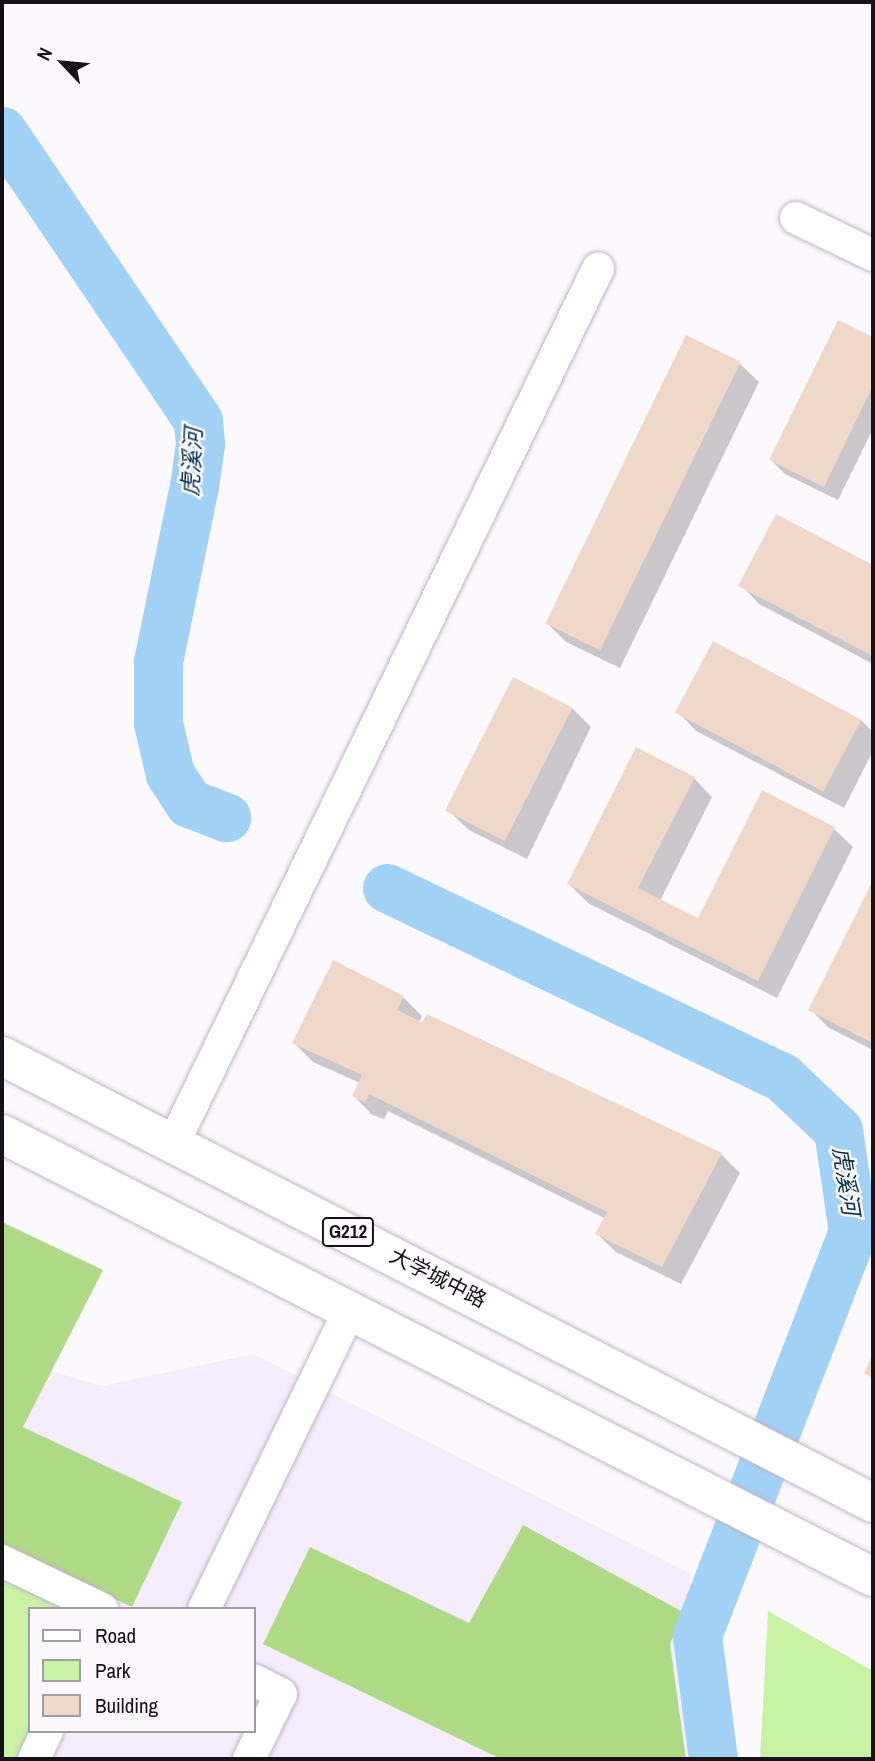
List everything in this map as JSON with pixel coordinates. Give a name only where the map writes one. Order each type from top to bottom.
[{"type":"highway","name":"大学城中路","points":[[2,1056],[873,1503]]},
{"type":"highway","points":[[2,1134],[868,1574]]},
{"type":"street","points":[[796,218],[873,255]]},
{"type":"street","points":[[174,1142],[598,269]]},
{"type":"street","points":[[205,1607],[349,1312]]},
{"type":"street","points":[[2,1561],[98,1607]]},
{"type":"street","points":[[249,1759],[281,1694],[256,1682]]},
{"type":"street","points":[[34,1759],[46,1733]]},
{"type":"shaded area","points":[[254,1354],[691,1574],[683,1645],[698,1759],[2,1759],[2,1356],[101,1386]]},
{"type":"green space","points":[[2,1222],[103,1270],[23,1427],[182,1502],[132,1607],[2,1546]]},
{"type":"green space","points":[[523,1525],[683,1612],[670,1644],[686,1759],[501,1759],[263,1644],[310,1547],[469,1623]]},
{"type":"green space","points":[[2,1561],[98,1607],[28,1607],[28,1733],[30,1733],[34,1759],[2,1759]]},
{"type":"green space","points":[[768,1611],[873,1671],[873,1759],[760,1759]]},
{"type":"building","points":[[838,320],[873,337],[873,386],[824,487],[769,460]]},
{"type":"building","points":[[686,335],[741,362],[600,650],[545,624]]},
{"type":"building","points":[[776,514],[873,565],[873,656],[738,586]]},
{"type":"building","points":[[713,641],[861,720],[823,791],[675,713]]},
{"type":"building","points":[[513,677],[573,707],[505,841],[445,811]]},
{"type":"building","points":[[636,747],[695,777],[638,888],[698,918],[762,790],[835,827],[758,981],[567,884]]},
{"type":"building","points":[[873,880],[873,1043],[808,1010]]},
{"type":"building","points":[[333,960],[404,996],[397,1010],[422,1022],[427,1014],[722,1153],[662,1267],[595,1234],[607,1212],[369,1094],[365,1102],[352,1096],[362,1075],[292,1043]]},
{"type":"building","points":[[873,1354],[873,1378],[864,1373]]},
{"type":"waterway","name":"虎溪河","points":[[2,131],[198,421],[200,444],[194,486],[158,662],[158,723],[170,774],[189,803],[226,817]]},
{"type":"waterway","name":"虎溪河","points":[[387,888],[783,1078],[838,1130],[853,1231],[697,1636],[713,1759]]}]
